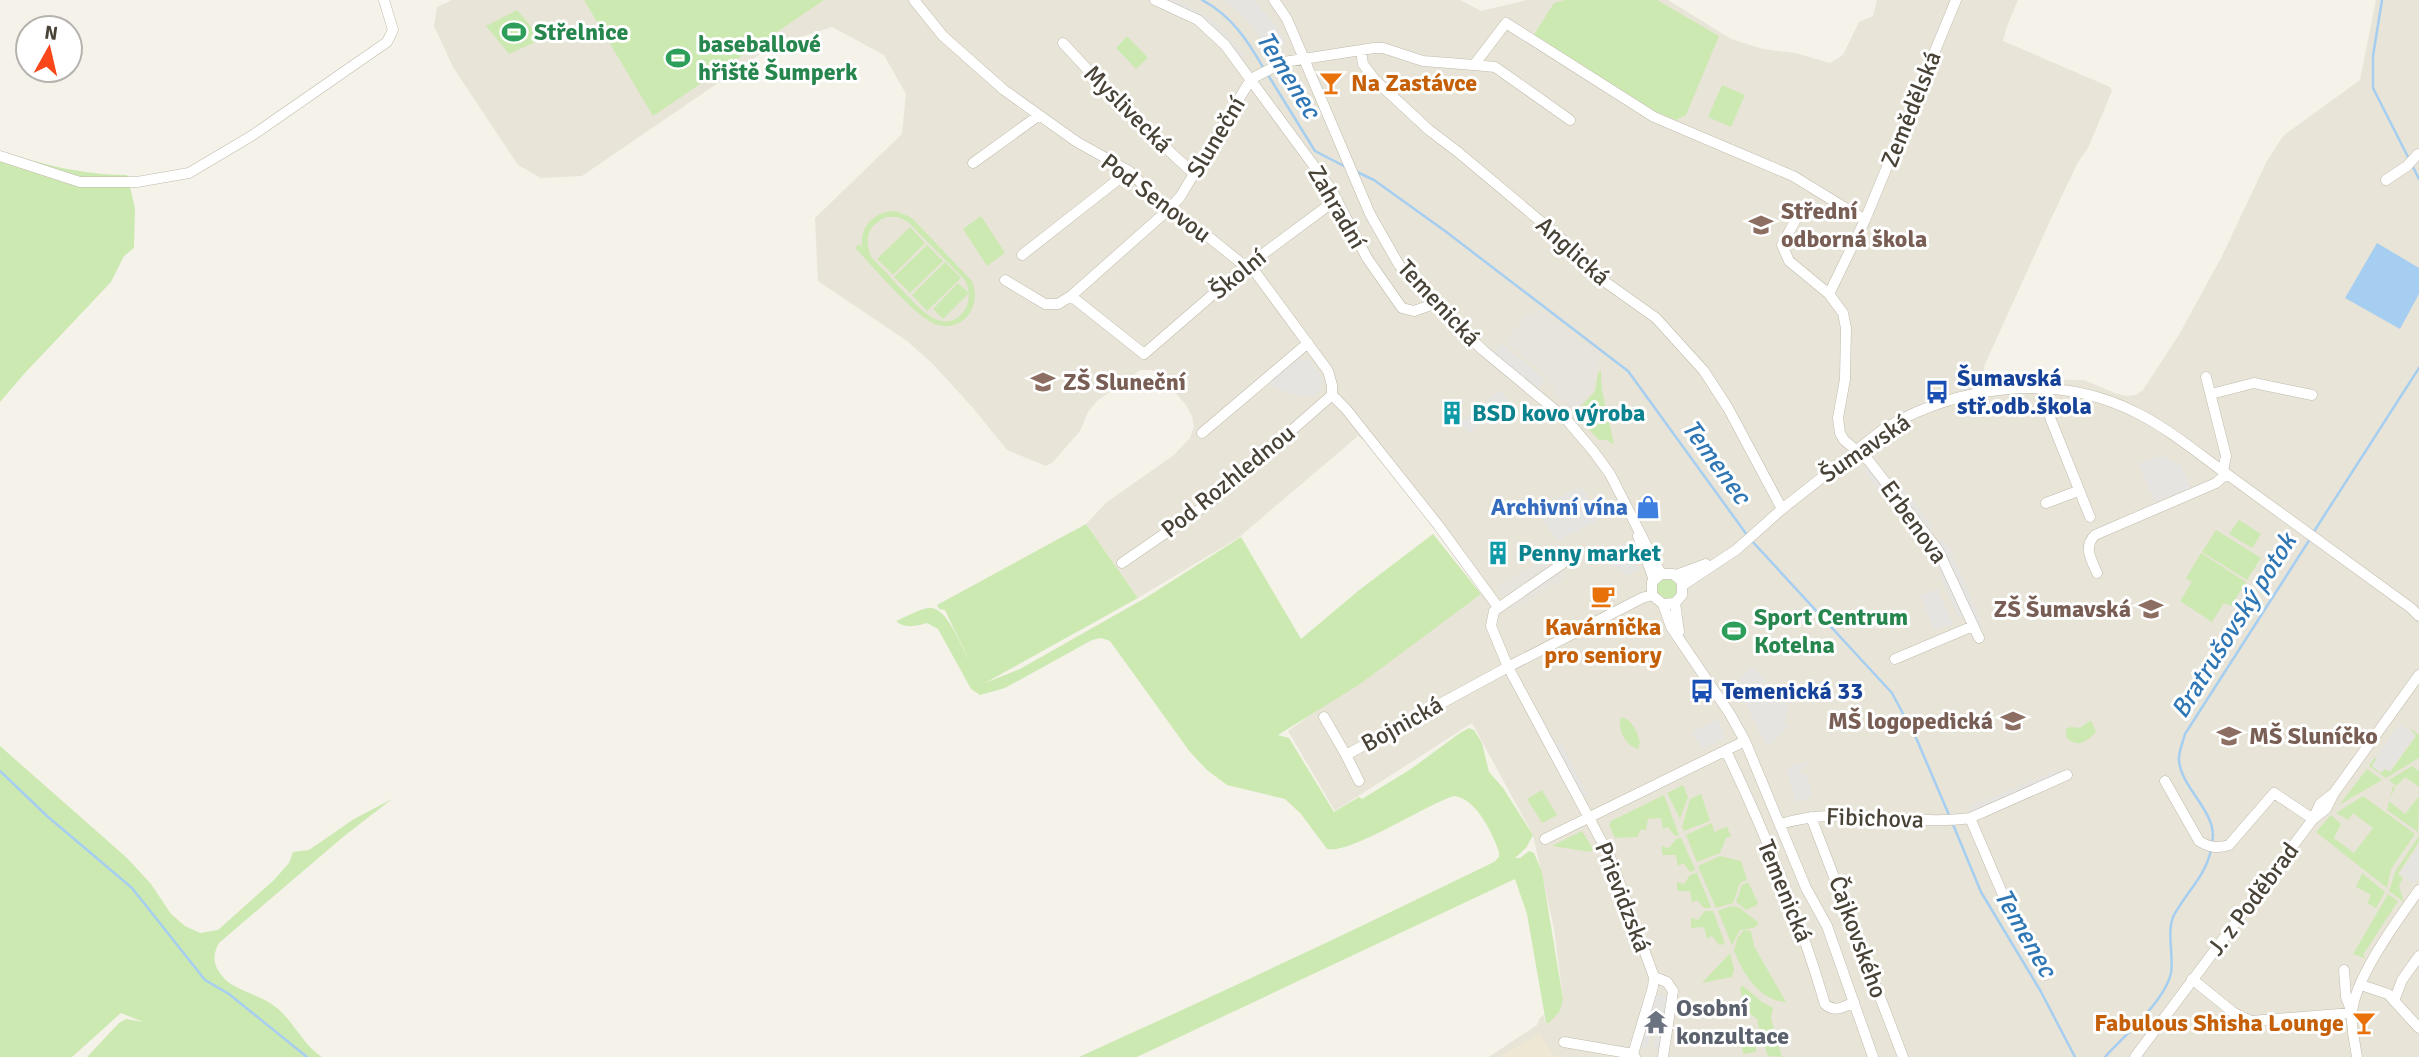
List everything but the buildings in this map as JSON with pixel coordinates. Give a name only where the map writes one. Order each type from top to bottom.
[{"type":"street","points":[[0,156],[80,182],[136,182],[189,173],[253,135],[387,42],[393,30],[384,0]]},
{"type":"street","name":"Pod Senovou","points":[[914,0],[943,36],[1004,90],[1077,142],[1129,172],[1168,210],[1241,263],[1250,265],[1329,374],[1332,395]]},
{"type":"street","name":"Zahradní","points":[[1155,0],[1188,15],[1213,32],[1253,82],[1337,199],[1367,258],[1402,308],[1414,312],[1434,304]]},
{"type":"street","name":"Temenická","points":[[1274,0],[1287,19],[1305,59],[1370,214],[1399,265],[1434,304],[1484,351],[1566,419],[1603,463],[1657,577],[1651,587],[1652,595],[1663,604],[1671,627],[1745,741],[1806,888],[1826,926],[1873,1057]]},
{"type":"street","name":"Zemědělská","points":[[1829,294],[1865,220],[1956,0]]},
{"type":"street","points":[[1474,65],[1506,23],[1654,117],[1793,176],[1865,220]]},
{"type":"street","name":"Myslivecká","points":[[1063,43],[1125,110],[1194,174]]},
{"type":"street","points":[[1305,59],[1383,48],[1410,58],[1495,67],[1570,120]]},
{"type":"street","name":"Anglická","points":[[1361,50],[1363,64],[1375,79],[1429,130],[1564,241],[1587,269],[1656,318],[1704,371],[1728,408],[1782,509]]},
{"type":"street","name":"Sluneční","points":[[1071,296],[1180,197],[1253,82],[1284,62],[1305,59]]},
{"type":"street","points":[[973,163],[1038,116]]},
{"type":"street","points":[[2386,180],[2415,157]]},
{"type":"street","points":[[1022,255],[1129,172]]},
{"type":"street","name":"Školní","points":[[1071,296],[1143,354],[1250,265],[1337,199]]},
{"type":"street","points":[[1795,221],[1782,244],[1789,261],[1829,294],[1843,313],[1846,328],[1845,379],[1838,418],[1844,440],[1857,450]]},
{"type":"street","points":[[1005,280],[1045,304],[1059,304],[1071,296]]},
{"type":"street","points":[[1202,432],[1308,343]]},
{"type":"street","points":[[2097,573],[2088,550],[2095,535],[2216,483],[2224,473],[2226,457],[2206,377]]},
{"type":"street","points":[[2211,394],[2254,383],[2312,396]]},
{"type":"street","points":[[2048,389],[2047,404],[2051,420],[2090,517]]},
{"type":"street","name":"Šumavská","points":[[1683,585],[1750,538],[1857,450],[1900,420],[1956,398],[1997,390],[2048,389],[2094,397],[2141,415],[2192,448],[2416,612]]},
{"type":"street","points":[[1332,395],[1438,525],[1498,607],[1562,564]]},
{"type":"street","name":"Pod Rozhlednou","points":[[1122,563],[1209,503],[1332,395]]},
{"type":"street","name":"Erbenova","points":[[1857,450],[1869,461],[1938,550],[1979,638]]},
{"type":"street","points":[[2046,503],[2078,491]]},
{"type":"street","name":"Šumavská","points":[[1676,575],[1720,559]]},
{"type":"street","points":[[1657,577],[1676,575],[1683,585],[1682,595],[1675,603],[1663,604]]},
{"type":"street","points":[[1508,667],[1652,595]]},
{"type":"street","name":"Temenická","points":[[1675,603],[1679,636]]},
{"type":"street","name":"Prievidzská","points":[[1498,607],[1492,615],[1491,626],[1508,667],[1617,872],[1654,977],[1634,1055],[1564,1042]]},
{"type":"street","points":[[1895,659],[1973,626]]},
{"type":"street","name":"Bojnická","points":[[1346,755],[1508,667]]},
{"type":"street","name":"J. z Poděbrad","points":[[2134,1057],[2313,819],[2320,804],[2334,793],[2419,675]]},
{"type":"street","name":"Bojnická","points":[[1324,717],[1359,781]]},
{"type":"street","name":"Prievidzská","points":[[1545,839],[1745,741]]},
{"type":"street","name":"Temenická","points":[[1726,751],[1745,791],[1802,934],[1825,1004],[1836,1009],[1854,1002]]},
{"type":"street","name":"Fibichova","points":[[1781,824],[1811,817],[1951,821],[1970,818],[2067,775]]},
{"type":"street","points":[[2165,781],[2199,841],[2207,846],[2218,848],[2229,845],[2274,793],[2313,819]]},
{"type":"street","name":"Čajkovského","points":[[1811,817],[1838,880],[1903,1057]]},
{"type":"street","points":[[1970,818],[2003,895],[2045,975]]},
{"type":"street","points":[[2352,1013],[2355,996],[2382,943],[2419,890]]},
{"type":"street","points":[[2394,1001],[2402,981],[2419,957]]},
{"type":"street","points":[[2344,970],[2357,1057]]},
{"type":"street","name":"Prievidzská","points":[[1654,977],[1667,982],[1673,991],[1663,1057]]},
{"type":"street","points":[[2192,979],[2234,1013],[2251,1021],[2352,1013]]},
{"type":"street","points":[[2361,985],[2388,994],[2419,1028]]},
{"type":"shaded area","points":[[452,0],[1460,0],[1481,11],[1527,0],[1668,0],[1731,39],[1763,49],[1795,53],[1830,63],[1843,55],[1859,22],[1873,16],[1877,0],[2018,0],[2003,41],[2110,87],[2112,91],[2088,148],[2078,162],[2050,221],[1985,364],[1983,374],[1986,378],[1998,379],[2084,380],[2127,396],[2136,395],[2143,390],[2180,333],[2222,256],[2267,161],[2283,136],[2360,80],[2376,0],[2419,0],[2419,1057],[1489,1057],[1537,1025],[1544,1015],[1545,1023],[1563,999],[1554,929],[1533,835],[1472,723],[1335,811],[1288,731],[1481,594],[1490,592],[1368,443],[1358,436],[1238,538],[1138,598],[1086,524],[1107,502],[1174,455],[1190,438],[1194,426],[1192,416],[1186,405],[1158,373],[1140,370],[1097,401],[1088,412],[1080,431],[1053,462],[1046,466],[1007,450],[932,363],[907,341],[818,281],[815,218],[902,134],[906,94],[884,55],[832,27],[772,46],[582,176],[541,178],[518,165],[453,67],[434,26],[437,7]]},
{"type":"shaded area","points":[[1163,0],[1177,0],[1206,16],[1218,25],[1244,55],[1240,58],[1215,29]]},
{"type":"shaded area","points":[[1224,0],[1254,0],[1277,27],[1285,44],[1268,51],[1251,24]]},
{"type":"shaded area","points":[[1538,309],[1600,355],[1594,389],[1575,412],[1556,396],[1553,385],[1547,380],[1549,377],[1505,342],[1528,313],[1531,315]]},
{"type":"shaded area","points":[[1502,344],[1545,379],[1538,388],[1493,353]]},
{"type":"shaded area","points":[[1300,357],[1304,361],[1308,358],[1324,381],[1320,384],[1323,389],[1312,398],[1308,394],[1305,397],[1275,389],[1269,382]]},
{"type":"shaded area","points":[[1499,390],[1516,408],[1500,422],[1493,414],[1470,434],[1460,423]]},
{"type":"shaded area","points":[[2162,455],[2180,463],[2191,488],[2155,502],[2138,464]]},
{"type":"shaded area","points":[[1869,467],[1926,539],[1921,542],[1864,471]]},
{"type":"shaded area","points":[[1896,479],[1934,528],[1929,531],[1891,483]]},
{"type":"shaded area","points":[[1581,486],[1601,519],[1557,541],[1537,509]]},
{"type":"shaded area","points":[[1942,538],[1949,547],[1983,626],[1978,629],[1938,542]]},
{"type":"shaded area","points":[[1626,542],[1639,570],[1625,576],[1621,569],[1615,570],[1606,552]]},
{"type":"shaded area","points":[[1929,543],[1938,555],[1964,617],[1959,619],[1936,565],[1925,547]]},
{"type":"shaded area","points":[[1551,554],[1566,577],[1511,612],[1496,588]]},
{"type":"shaded area","points":[[1938,589],[1953,625],[1934,630],[1920,596]]},
{"type":"shaded area","points":[[1752,666],[1790,709],[1786,713],[1785,722],[1789,726],[1767,747],[1750,714],[1752,713],[1732,685]]},
{"type":"shaded area","points":[[1718,719],[1725,738],[1702,749],[1692,732]]},
{"type":"shaded area","points":[[2400,724],[2415,736],[2389,771],[2385,768],[2381,772],[2373,766],[2376,757]]},
{"type":"shaded area","points":[[1560,742],[1588,795],[1583,798],[1555,744]]},
{"type":"shaded area","points":[[1806,761],[1808,764],[1800,774],[1806,774],[1813,796],[1796,803],[1786,768],[1792,767],[1793,762],[1800,765]]},
{"type":"shaded area","points":[[2058,770],[2060,775],[1971,813],[1969,807]]},
{"type":"shaded area","points":[[2419,845],[2419,876],[2414,884],[2400,874]]},
{"type":"shaded area","points":[[1655,994],[1668,996],[1661,1051],[1654,1050],[1659,1006],[1646,1049],[1640,1047]]},
{"type":"shaded area","points":[[1540,1034],[1553,1055],[1567,1057],[1498,1057]]},
{"type":"green space","name":"baseballové hřiště Šumperk","points":[[584,0],[824,0],[653,116]]},
{"type":"green space","points":[[1565,0],[1657,0],[1719,36],[1686,115],[1676,120],[1649,109],[1533,36],[1554,3]]},
{"type":"green space","name":"Střelnice","points":[[517,10],[542,39],[509,54],[486,26]]},
{"type":"green space","points":[[1127,36],[1148,58],[1136,69],[1116,48]]},
{"type":"green space","points":[[1722,85],[1745,95],[1731,127],[1708,117]]},
{"type":"green space","points":[[0,151],[62,168],[127,175],[135,208],[134,248],[124,256],[111,282],[0,402]]},
{"type":"green space","points":[[896,211],[912,218],[972,281],[975,299],[969,314],[963,320],[948,326],[929,321],[907,303],[855,248],[859,244],[862,247],[864,232],[870,221]],"holes":[[[886,217],[898,217],[908,222],[964,279],[969,297],[963,313],[957,318],[940,321],[931,317],[917,306],[872,258],[868,245],[871,229]]]},
{"type":"green space","points":[[981,216],[1005,253],[987,266],[963,229]]},
{"type":"green space","points":[[910,227],[925,243],[893,275],[877,259]]},
{"type":"green space","points":[[927,245],[943,261],[910,293],[894,277]]},
{"type":"green space","points":[[945,262],[961,278],[927,311],[912,295]]},
{"type":"green space","points":[[958,283],[969,293],[943,319],[933,309]]},
{"type":"green space","points":[[1601,370],[1614,445],[1607,440],[1599,440],[1574,414],[1595,391]]},
{"type":"green space","points":[[2239,520],[2261,534],[2252,548],[2229,534]]},
{"type":"green space","points":[[1086,524],[1138,598],[985,683],[1020,669],[1147,597],[1241,537],[1301,639],[1433,534],[1481,594],[1360,684],[1278,735],[1289,738],[1334,812],[1359,797],[1362,799],[1411,769],[1460,733],[1469,728],[1474,730],[1482,743],[1489,772],[1503,788],[1533,835],[1526,848],[1515,858],[1520,858],[1529,851],[1534,853],[1542,872],[1563,999],[1560,1011],[1546,1023],[1527,914],[1515,879],[1137,1057],[1079,1057],[1494,862],[1499,857],[1499,852],[1488,827],[1476,810],[1462,798],[1454,796],[1370,837],[1338,849],[1327,849],[1301,814],[1285,799],[1227,785],[1207,770],[1190,752],[1110,641],[1101,638],[1092,640],[1005,688],[980,695],[971,689],[938,629],[927,623],[907,626],[896,621],[924,609],[935,609],[947,620],[958,637],[945,610],[939,609],[937,605]]},
{"type":"green space","points":[[2216,530],[2261,558],[2247,580],[2202,552]]},
{"type":"green space","points":[[2201,553],[2246,582],[2231,606],[2224,603],[2212,622],[2180,601],[2192,582],[2186,578]]},
{"type":"green space","points":[[1667,579],[1674,582],[1677,589],[1674,596],[1667,599],[1660,596],[1657,589],[1660,582]]},
{"type":"green space","points":[[1621,717],[1628,720],[1636,730],[1640,742],[1638,749],[1629,744],[1623,736]]},
{"type":"green space","points":[[2091,720],[2096,732],[2089,739],[2074,743],[2066,737],[2066,729],[2080,728]]},
{"type":"green space","points":[[2410,728],[2419,735],[2419,758],[2386,778],[2369,766],[2375,757],[2372,766],[2381,773],[2385,769],[2390,772],[2416,736]]},
{"type":"green space","points":[[0,746],[127,858],[151,884],[171,914],[185,926],[200,933],[218,930],[274,880],[289,863],[293,852],[309,850],[354,819],[392,799],[343,837],[219,943],[215,952],[215,965],[227,981],[278,1009],[308,1045],[322,1057],[87,1057],[119,1023],[126,1019],[143,1022],[121,1013],[72,1057],[0,1057]]},
{"type":"green space","points":[[2412,766],[2419,771],[2419,787],[2405,777],[2396,786],[2389,780]]},
{"type":"green space","points":[[2367,769],[2382,780],[2339,805]]},
{"type":"green space","points":[[1683,785],[1688,797],[1680,819],[1667,793]]},
{"type":"green space","points":[[1542,790],[1557,815],[1542,823],[1527,799]]},
{"type":"green space","points":[[1701,794],[1710,821],[1684,831],[1682,827],[1690,799]]},
{"type":"green space","points":[[1664,795],[1679,835],[1675,836],[1668,827],[1663,829],[1661,818],[1648,819],[1646,830],[1640,830],[1638,837],[1615,838],[1609,825],[1611,821]]},
{"type":"green space","points":[[2363,796],[2415,834],[2391,869],[2387,888],[2316,832],[2331,815],[2341,824],[2334,838],[2354,853],[2373,828],[2353,813],[2348,820],[2336,813]]},
{"type":"green space","points":[[2419,796],[2418,832],[2387,810],[2389,801],[2405,814]]},
{"type":"green space","points":[[1712,823],[1714,832],[1727,827],[1731,836],[1726,838],[1720,853],[1697,862],[1686,835]]},
{"type":"green space","points":[[1582,831],[1593,849],[1591,852],[1552,846]]},
{"type":"green space","points":[[2419,836],[2419,842],[2398,874],[2403,878],[2399,886],[2404,902],[2389,891],[2395,872]]},
{"type":"green space","points":[[1681,838],[1694,871],[1690,872],[1683,863],[1678,866],[1676,855],[1662,855],[1662,846],[1669,848],[1676,839]]},
{"type":"green space","points":[[1720,856],[1741,861],[1747,880],[1740,883],[1733,903],[1716,908],[1698,866]]},
{"type":"green space","points":[[1697,873],[1710,908],[1704,908],[1697,900],[1692,902],[1690,891],[1677,891],[1677,882],[1684,884],[1690,875]]},
{"type":"green space","points":[[2362,873],[2385,892],[2376,908],[2367,903],[2371,895],[2356,887]]},
{"type":"green space","points":[[1748,882],[1758,903],[1746,910],[1736,902],[1742,885]]},
{"type":"green space","points":[[2388,894],[2398,901],[2363,955],[2367,959],[2353,954]]},
{"type":"green space","points":[[1731,906],[1740,908],[1759,923],[1754,928],[1740,930],[1732,945],[1718,911]]},
{"type":"green space","points":[[1705,911],[1713,911],[1725,944],[1719,945],[1712,936],[1707,939],[1704,927],[1691,928],[1691,918],[1698,920]]},
{"type":"green space","points":[[1744,930],[1751,931],[1754,946],[1786,1002],[1768,997],[1760,991],[1742,967],[1734,950],[1738,937]]},
{"type":"green space","points":[[1730,953],[1734,969],[1732,977],[1702,983]]},
{"type":"green space","points":[[1742,985],[1773,1008],[1771,1019],[1782,1057],[1768,1056],[1761,1037],[1756,1038],[1756,1052],[1743,1054],[1739,1030],[1754,1026],[1756,1035],[1760,1034],[1757,1019],[1746,1011],[1740,989]]},
{"type":"water","points":[[2377,243],[2419,268],[2419,294],[2400,329],[2345,298]]},
{"type":"waterway","name":"Temenec","points":[[1202,0],[1213,6],[1238,30],[1264,69]]},
{"type":"waterway","name":"Bratrušovský potok","points":[[2382,0],[2373,56],[2373,88],[2409,159]]},
{"type":"waterway","name":"Temenec","points":[[1268,75],[1315,151],[1344,166]]},
{"type":"waterway","name":"Bratrušovský potok","points":[[2412,165],[2419,179]]},
{"type":"waterway","name":"Temenec","points":[[1357,172],[1374,180],[1445,231],[1628,371],[1747,535]]},
{"type":"waterway","name":"Bratrušovský potok","points":[[2313,533],[2419,368]]},
{"type":"waterway","name":"Bratrušovský potok","points":[[2212,843],[2210,822],[2182,772],[2179,758],[2185,734],[2310,539]]},
{"type":"waterway","name":"Temenec","points":[[1751,540],[1892,693],[1917,740],[1949,815]]},
{"type":"waterway","points":[[0,771],[47,816],[132,888],[205,980],[229,994],[307,1057]]},
{"type":"waterway","name":"Temenec","points":[[1952,822],[1981,892],[2040,990],[2075,1057]]},
{"type":"waterway","name":"Bratrušovský potok","points":[[2105,1057],[2133,1029],[2167,984],[2172,966],[2172,921],[2205,868],[2211,850]]},
{"type":"place","name":"Střelnice","points":[[514,32]]},
{"type":"place","name":"baseballové hřiště Šumperk","points":[[678,58]]},
{"type":"place","name":"Na Zastávce","points":[[1331,83]]},
{"type":"place","name":"Střední odborná škola","points":[[1761,225]]},
{"type":"place","name":"ZŠ Sluneční","points":[[1043,382]]},
{"type":"place","name":"Šumavská stř.odb.škola","points":[[1937,392]]},
{"type":"place","name":"BSD kovo výroba","points":[[1452,413]]},
{"type":"place","name":"Archivní vína","points":[[1648,507]]},
{"type":"place","name":"Penny market","points":[[1498,553]]},
{"type":"place","name":"Kavárnička pro seniory","points":[[1603,596]]},
{"type":"place","name":"ZŠ Šumavská","points":[[2151,609]]},
{"type":"place","name":"Sport Centrum Kotelna","points":[[1734,631]]},
{"type":"place","name":"Temenická 33","points":[[1702,691]]},
{"type":"place","name":"MŠ logopedická","points":[[2013,721]]},
{"type":"place","name":"MŠ Sluníčko","points":[[2229,736]]},
{"type":"place","name":"Osobní konzultace","points":[[1656,1022]]},
{"type":"place","name":"Fabulous Shisha Lounge","points":[[2364,1023]]}]
